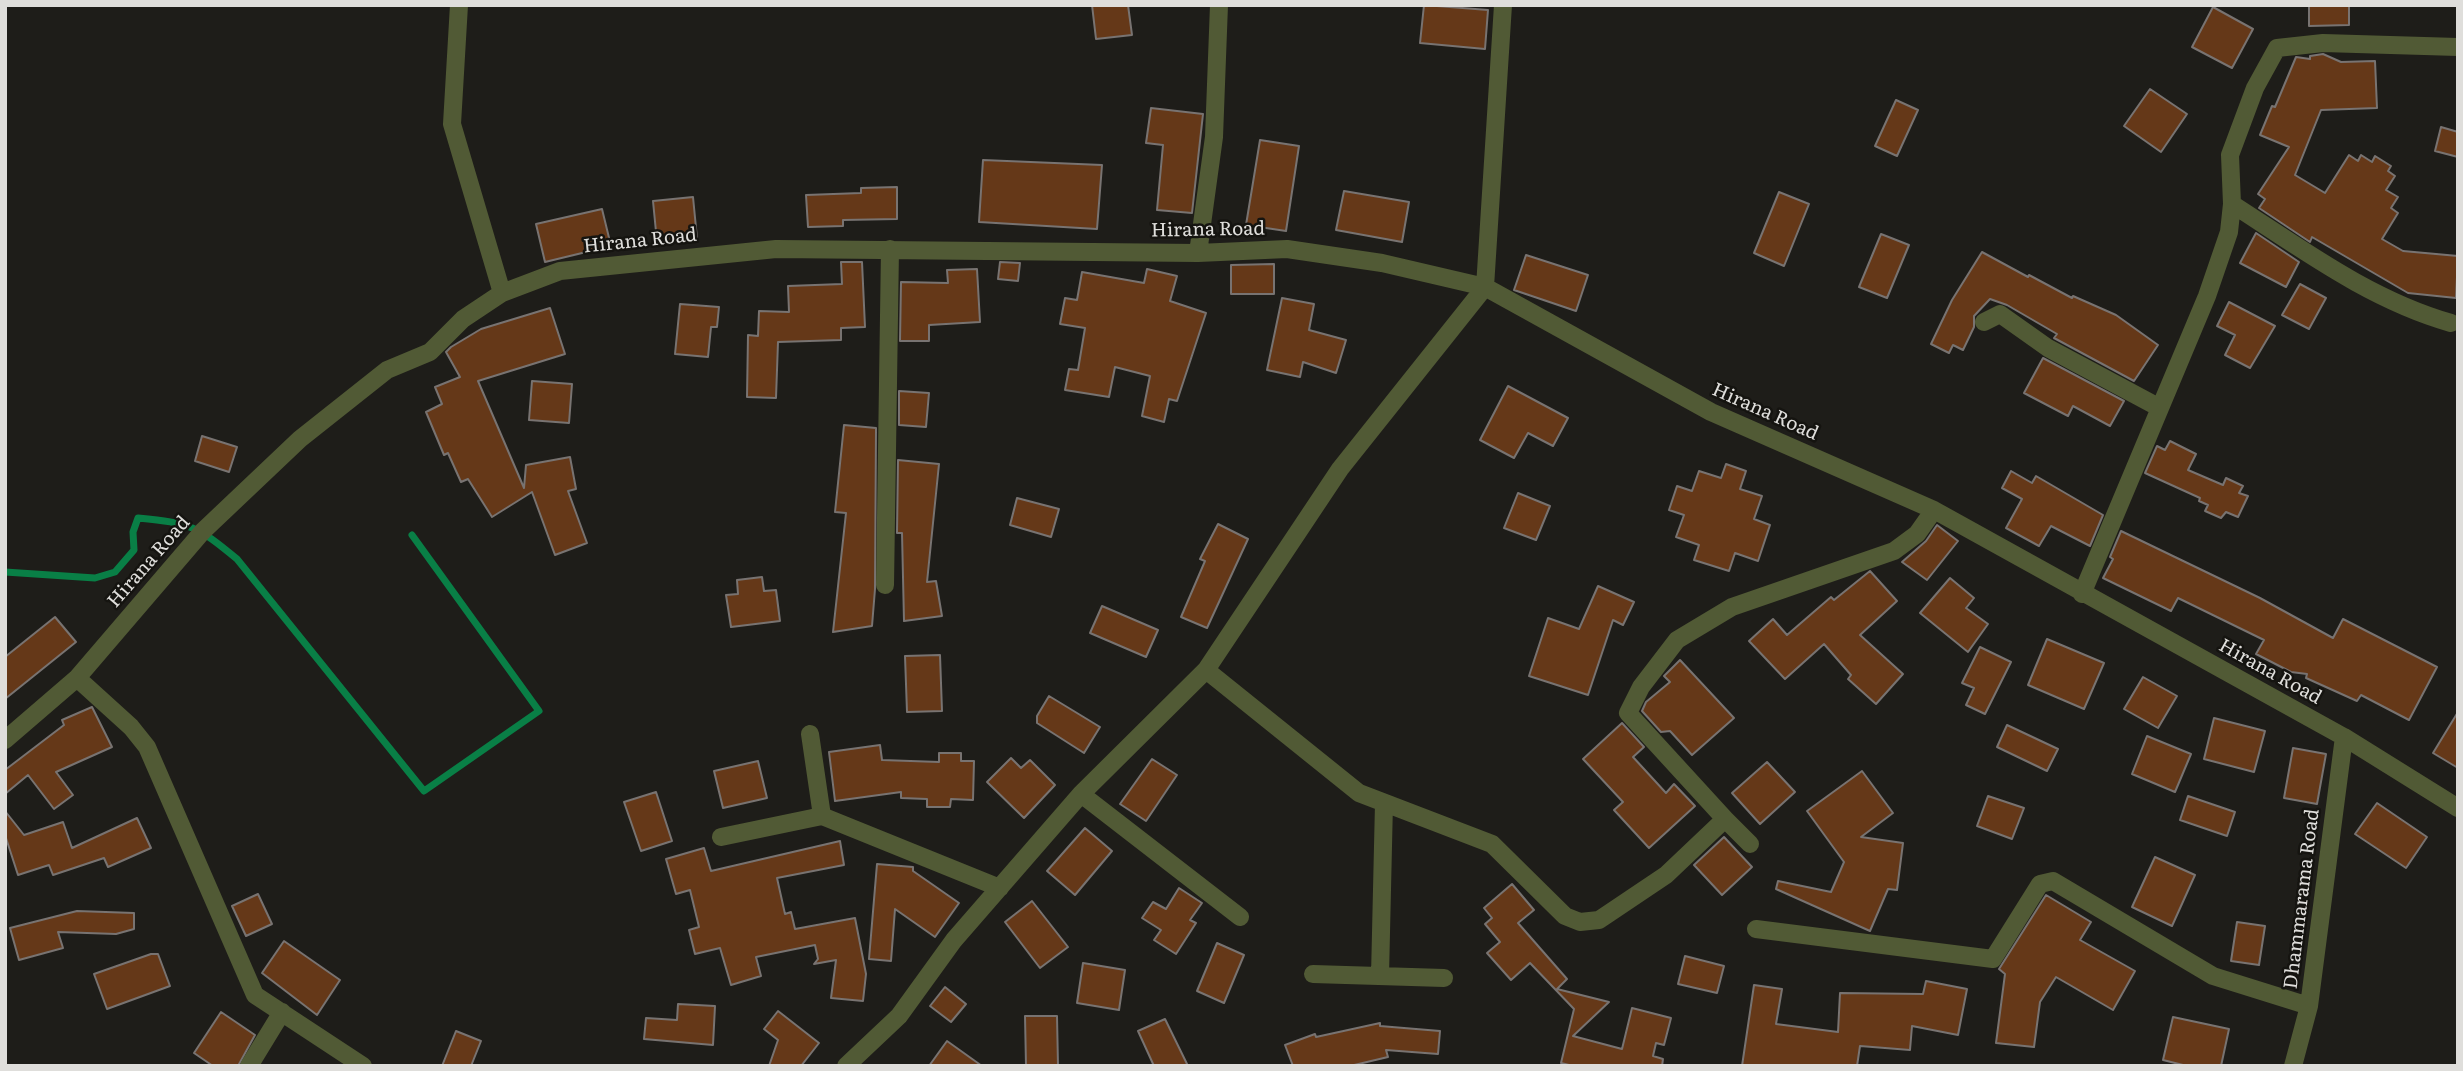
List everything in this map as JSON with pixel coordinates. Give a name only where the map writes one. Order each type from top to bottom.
[{"type":"street","points":[[459,5],[452,124],[502,293]]},
{"type":"street","points":[[1198,253],[1214,137],[1219,5]]},
{"type":"street","points":[[846,1066],[899,1016],[954,940],[1082,794],[1206,670],[1340,468],[1485,287],[1503,5]]},
{"type":"street","points":[[2082,594],[2207,296],[2229,232],[2232,204],[2230,155],[2255,88],[2277,48],[2323,43],[2458,47]]},
{"type":"street","points":[[2232,204],[2346,278],[2401,306],[2451,323]]},
{"type":"street","name":"Hirana Road","points":[[5,740],[77,678],[203,531],[300,439],[387,370],[430,352],[463,319],[502,293],[560,271],[776,248],[1198,253],[1287,249],[1382,263],[1485,287],[1711,412],[1934,510],[2344,737],[2458,808]]},
{"type":"street","points":[[885,585],[890,249]]},
{"type":"street","points":[[1984,321],[2000,314],[2048,348],[2160,408]]},
{"type":"street","points":[[1750,844],[1629,713],[1641,687],[1677,640],[1732,607],[1894,551],[1917,534],[1934,510]]},
{"type":"street","points":[[1206,670],[1359,793],[1492,844],[1565,916],[1580,922],[1599,920],[1666,875],[1725,819]]},
{"type":"street","points":[[77,678],[131,727],[146,747],[255,995],[363,1066]]},
{"type":"street","points":[[810,734],[822,816]]},
{"type":"street","name":"Dhammarama Road","points":[[2293,1066],[2309,1006],[2344,737]]},
{"type":"street","points":[[1082,794],[1240,917]]},
{"type":"street","points":[[1380,976],[1384,803]]},
{"type":"street","points":[[721,837],[822,816],[1000,888]]},
{"type":"street","points":[[1756,929],[1993,960],[2040,884],[2053,881],[2213,976],[2309,1006]]},
{"type":"street","points":[[1312,974],[1444,978]]},
{"type":"street","points":[[249,1066],[282,1012]]},
{"type":"building","points":[[1092,5],[1128,5],[1132,35],[1096,39]]},
{"type":"building","points":[[1424,5],[1488,10],[1485,49],[1420,43]]},
{"type":"building","points":[[2309,5],[2349,5],[2349,25],[2309,26]]},
{"type":"building","points":[[2213,7],[2253,29],[2232,68],[2192,47]]},
{"type":"building","points":[[2323,54],[2341,62],[2375,61],[2377,108],[2321,110],[2295,175],[2325,193],[2349,155],[2358,161],[2361,155],[2372,162],[2375,156],[2391,166],[2388,171],[2395,176],[2386,190],[2398,197],[2391,208],[2398,213],[2382,239],[2403,251],[2458,256],[2456,298],[2408,293],[2312,237],[2310,242],[2259,208],[2265,199],[2258,194],[2289,147],[2260,135],[2272,106],[2275,107],[2296,57],[2310,59],[2310,56]]},
{"type":"building","points":[[2150,89],[2187,114],[2161,152],[2124,126]]},
{"type":"building","points":[[1896,100],[1918,110],[1897,156],[1875,146]]},
{"type":"building","points":[[1151,108],[1203,114],[1192,213],[1157,210],[1163,145],[1146,143]]},
{"type":"building","points":[[2441,127],[2458,132],[2458,157],[2435,151]]},
{"type":"building","points":[[1260,140],[1299,146],[1286,231],[1246,225]]},
{"type":"building","points":[[983,160],[1102,165],[1097,229],[979,222]]},
{"type":"building","points":[[897,187],[897,219],[843,220],[843,226],[808,227],[806,195],[861,193],[861,188]]},
{"type":"building","points":[[1344,191],[1409,202],[1402,242],[1336,230]]},
{"type":"building","points":[[1779,192],[1809,204],[1784,266],[1754,253]]},
{"type":"building","points":[[693,197],[697,238],[657,242],[653,201]]},
{"type":"building","points":[[602,209],[611,246],[545,262],[536,224]]},
{"type":"building","points":[[2256,233],[2299,262],[2286,287],[2240,263]]},
{"type":"building","points":[[1881,234],[1909,245],[1887,298],[1859,287]]},
{"type":"building","points":[[1982,252],[2072,298],[2073,296],[2116,315],[2158,345],[2134,381],[2054,338],[2057,334],[2007,305],[1990,299],[1974,316],[1974,327],[1963,350],[1953,345],[1949,353],[1931,344],[1952,300]]},
{"type":"building","points":[[1526,255],[1588,275],[1576,311],[1514,290]]},
{"type":"building","points":[[841,262],[862,262],[865,327],[841,328],[841,340],[778,342],[776,398],[747,397],[748,335],[758,336],[759,311],[789,312],[788,286],[842,284]]},
{"type":"building","points":[[1000,262],[1020,263],[1018,281],[998,279]]},
{"type":"building","points":[[1274,264],[1274,294],[1231,294],[1231,265]]},
{"type":"building","points":[[977,269],[980,322],[929,325],[929,341],[900,341],[901,282],[948,283],[947,270]]},
{"type":"building","points":[[1147,269],[1177,276],[1170,301],[1206,313],[1177,401],[1169,399],[1164,422],[1142,416],[1150,376],[1115,367],[1109,397],[1065,390],[1069,369],[1078,370],[1085,328],[1060,324],[1065,298],[1077,300],[1082,272],[1144,283]]},
{"type":"building","points":[[2300,284],[2326,298],[2309,329],[2282,315]]},
{"type":"building","points":[[1282,298],[1314,304],[1309,330],[1346,340],[1336,373],[1303,362],[1300,377],[1267,370]]},
{"type":"building","points":[[2229,302],[2275,326],[2250,368],[2225,355],[2235,335],[2217,326]]},
{"type":"building","points":[[680,304],[719,307],[717,327],[711,327],[708,357],[675,354]]},
{"type":"building","points":[[550,308],[565,354],[478,381],[524,488],[526,465],[570,457],[576,489],[568,491],[587,543],[555,555],[532,492],[492,517],[468,479],[461,482],[448,453],[444,455],[426,412],[442,404],[435,387],[460,377],[446,352],[451,347],[481,329]]},
{"type":"building","points":[[2043,358],[2124,401],[2110,426],[2073,406],[2068,416],[2024,393]]},
{"type":"building","points":[[532,381],[572,384],[569,423],[529,420]]},
{"type":"building","points":[[1508,386],[1568,418],[1553,446],[1528,433],[1514,458],[1480,440]]},
{"type":"building","points":[[899,391],[929,393],[926,427],[899,425]]},
{"type":"building","points":[[844,425],[876,428],[875,589],[872,626],[833,632],[846,513],[835,512]]},
{"type":"building","points":[[202,436],[237,447],[229,472],[195,461]]},
{"type":"building","points":[[2170,441],[2196,454],[2188,470],[2223,485],[2226,478],[2243,486],[2239,493],[2248,496],[2238,517],[2226,512],[2221,518],[2205,511],[2208,505],[2199,501],[2200,498],[2145,473],[2157,446],[2165,450]]},
{"type":"building","points":[[898,460],[939,464],[927,582],[936,581],[942,616],[904,621],[902,533],[897,533]]},
{"type":"building","points":[[1726,464],[1746,471],[1740,489],[1762,496],[1754,519],[1770,525],[1758,561],[1735,553],[1729,571],[1694,560],[1699,545],[1676,537],[1684,515],[1669,510],[1677,486],[1692,491],[1699,471],[1721,478]]},
{"type":"building","points":[[2011,471],[2032,483],[2036,476],[2103,515],[2090,546],[2051,526],[2039,546],[2006,528],[2022,499],[2002,488]]},
{"type":"building","points":[[1518,493],[1550,506],[1536,540],[1504,528]]},
{"type":"building","points":[[1017,498],[1059,509],[1051,537],[1010,525]]},
{"type":"building","points":[[1218,524],[1248,539],[1207,628],[1181,617],[1205,561],[1200,559]]},
{"type":"building","points":[[1937,525],[1958,541],[1927,580],[1902,562],[1926,541]]},
{"type":"building","points":[[2121,531],[2260,598],[2333,638],[2343,619],[2437,667],[2409,720],[2361,695],[2357,701],[2306,678],[2307,674],[2291,672],[2256,654],[2264,640],[2178,598],[2171,611],[2103,578],[2113,559],[2110,557]]},
{"type":"building","points":[[1870,571],[1897,601],[1860,635],[1903,674],[1876,704],[1848,679],[1851,675],[1824,644],[1785,679],[1749,641],[1773,619],[1787,635],[1831,597],[1834,600]]},
{"type":"building","points":[[762,577],[764,591],[776,590],[780,621],[731,627],[726,595],[738,594],[737,580]]},
{"type":"building","points":[[1950,578],[1974,598],[1966,608],[1988,624],[1968,652],[1920,613]]},
{"type":"building","points":[[1598,586],[1634,602],[1623,625],[1613,620],[1588,695],[1529,676],[1548,618],[1579,629]]},
{"type":"building","points":[[1102,606],[1158,630],[1146,657],[1090,633]]},
{"type":"building","points":[[55,617],[76,642],[5,699],[5,657]]},
{"type":"building","points":[[2047,639],[2104,663],[2084,709],[2028,685]]},
{"type":"building","points":[[1980,647],[2011,662],[1985,714],[1966,705],[1974,688],[1962,683]]},
{"type":"building","points":[[940,655],[942,711],[907,712],[905,656]]},
{"type":"building","points":[[1680,660],[1734,718],[1692,755],[1670,731],[1661,732],[1642,711],[1646,702],[1670,682],[1664,676]]},
{"type":"building","points":[[2143,677],[2177,696],[2158,728],[2124,709]]},
{"type":"building","points":[[1049,696],[1100,727],[1084,753],[1037,723],[1037,716]]},
{"type":"building","points":[[92,707],[112,747],[56,772],[73,795],[54,809],[28,775],[5,794],[5,770],[64,725],[62,720]]},
{"type":"building","points":[[2458,712],[2458,768],[2433,753]]},
{"type":"building","points":[[2214,718],[2265,731],[2254,772],[2204,759]]},
{"type":"building","points":[[1622,723],[1644,747],[1633,757],[1666,793],[1674,784],[1695,806],[1649,848],[1614,810],[1623,802],[1583,759]]},
{"type":"building","points":[[2007,725],[2058,749],[2047,771],[1997,747]]},
{"type":"building","points":[[2147,736],[2191,754],[2175,792],[2132,774]]},
{"type":"building","points":[[880,745],[882,760],[939,762],[939,753],[961,753],[961,761],[974,761],[973,800],[951,799],[950,807],[927,807],[927,799],[901,798],[901,792],[835,801],[829,752]]},
{"type":"building","points":[[2293,748],[2326,754],[2317,804],[2284,798]]},
{"type":"building","points":[[1011,758],[1021,768],[1030,760],[1055,785],[1024,818],[987,782]]},
{"type":"building","points":[[1152,759],[1177,775],[1146,821],[1120,804]]},
{"type":"building","points":[[758,761],[767,798],[723,808],[714,771]]},
{"type":"building","points":[[1767,762],[1795,792],[1760,824],[1732,793]]},
{"type":"building","points":[[1862,771],[1893,813],[1861,837],[1903,843],[1897,890],[1888,889],[1870,931],[1776,889],[1778,881],[1831,892],[1844,862],[1807,811]]},
{"type":"building","points":[[656,792],[672,841],[641,851],[624,802]]},
{"type":"building","points":[[1988,796],[2024,808],[2012,839],[1977,826]]},
{"type":"building","points":[[2188,796],[2235,812],[2227,836],[2180,820]]},
{"type":"building","points":[[2377,803],[2427,837],[2406,868],[2355,834]]},
{"type":"building","points":[[5,811],[24,835],[63,822],[72,848],[137,818],[151,848],[108,867],[104,858],[53,875],[49,865],[18,875],[5,835]]},
{"type":"building","points":[[1085,828],[1112,851],[1075,895],[1047,871]]},
{"type":"building","points":[[1724,837],[1752,867],[1722,895],[1694,865]]},
{"type":"building","points":[[840,841],[844,865],[777,878],[785,914],[791,912],[795,929],[855,918],[866,974],[863,1001],[831,998],[836,960],[814,964],[818,959],[815,945],[756,957],[761,976],[731,985],[720,948],[695,954],[689,930],[699,927],[690,890],[676,894],[666,859],[704,848],[711,871]]},
{"type":"building","points":[[2155,857],[2195,875],[2172,926],[2132,907]]},
{"type":"building","points":[[877,864],[913,867],[913,871],[959,903],[935,937],[895,909],[891,961],[869,959]]},
{"type":"building","points":[[1512,884],[1534,910],[1518,923],[1567,979],[1557,989],[1609,1002],[1573,1036],[1622,1049],[1632,1008],[1671,1018],[1664,1045],[1656,1043],[1653,1056],[1663,1059],[1662,1066],[1573,1066],[1561,1063],[1574,1009],[1530,963],[1511,980],[1487,953],[1500,942],[1485,924],[1492,918],[1484,908]]},
{"type":"building","points":[[1179,888],[1202,903],[1190,920],[1196,923],[1176,954],[1154,940],[1161,930],[1142,918],[1153,902],[1166,909]]},
{"type":"building","points":[[258,894],[272,924],[246,936],[232,906]]},
{"type":"building","points":[[2046,895],[2091,922],[2080,940],[2135,971],[2113,1010],[2056,977],[2040,1002],[2034,1047],[1996,1043],[2005,974],[1999,969]]},
{"type":"building","points":[[1032,901],[1068,947],[1040,968],[1005,922]]},
{"type":"building","points":[[77,911],[134,913],[134,929],[116,934],[58,932],[63,948],[19,960],[10,928]]},
{"type":"building","points":[[2237,922],[2265,926],[2259,965],[2231,961]]},
{"type":"building","points":[[284,941],[340,980],[317,1015],[262,973]]},
{"type":"building","points":[[1217,943],[1244,955],[1224,1003],[1197,991]]},
{"type":"building","points":[[158,954],[170,986],[107,1009],[94,974]]},
{"type":"building","points":[[1685,956],[1724,966],[1717,993],[1678,984]]},
{"type":"building","points":[[1083,963],[1125,970],[1119,1010],[1077,1003]]},
{"type":"building","points":[[1926,981],[1967,989],[1958,1035],[1912,1026],[1910,1050],[1860,1046],[1857,1066],[1742,1066],[1754,985],[1782,989],[1776,1024],[1838,1032],[1840,993],[1923,994]]},
{"type":"building","points":[[945,987],[966,1004],[951,1022],[930,1006]]},
{"type":"building","points":[[678,1004],[715,1006],[713,1045],[644,1039],[646,1018],[677,1020]]},
{"type":"building","points":[[778,1011],[819,1043],[801,1066],[769,1066],[778,1040],[764,1029]]},
{"type":"building","points":[[221,1012],[255,1035],[238,1066],[213,1066],[194,1053]]},
{"type":"building","points":[[1025,1016],[1057,1016],[1058,1066],[1026,1066]]},
{"type":"building","points":[[2173,1017],[2229,1029],[2221,1066],[2187,1066],[2163,1060]]},
{"type":"building","points":[[1165,1019],[1188,1066],[1154,1066],[1138,1031]]},
{"type":"building","points":[[1380,1023],[1380,1026],[1440,1031],[1438,1054],[1386,1050],[1388,1057],[1350,1066],[1293,1066],[1285,1045],[1315,1034],[1316,1037]]},
{"type":"building","points":[[456,1031],[481,1041],[471,1066],[442,1066]]},
{"type":"building","points":[[947,1041],[982,1066],[929,1066]]},
{"type":"waterway","points":[[5,572],[95,578],[115,572],[134,550],[133,532],[138,518],[182,524],[202,533],[237,559],[424,791],[539,711],[412,535]]}]
